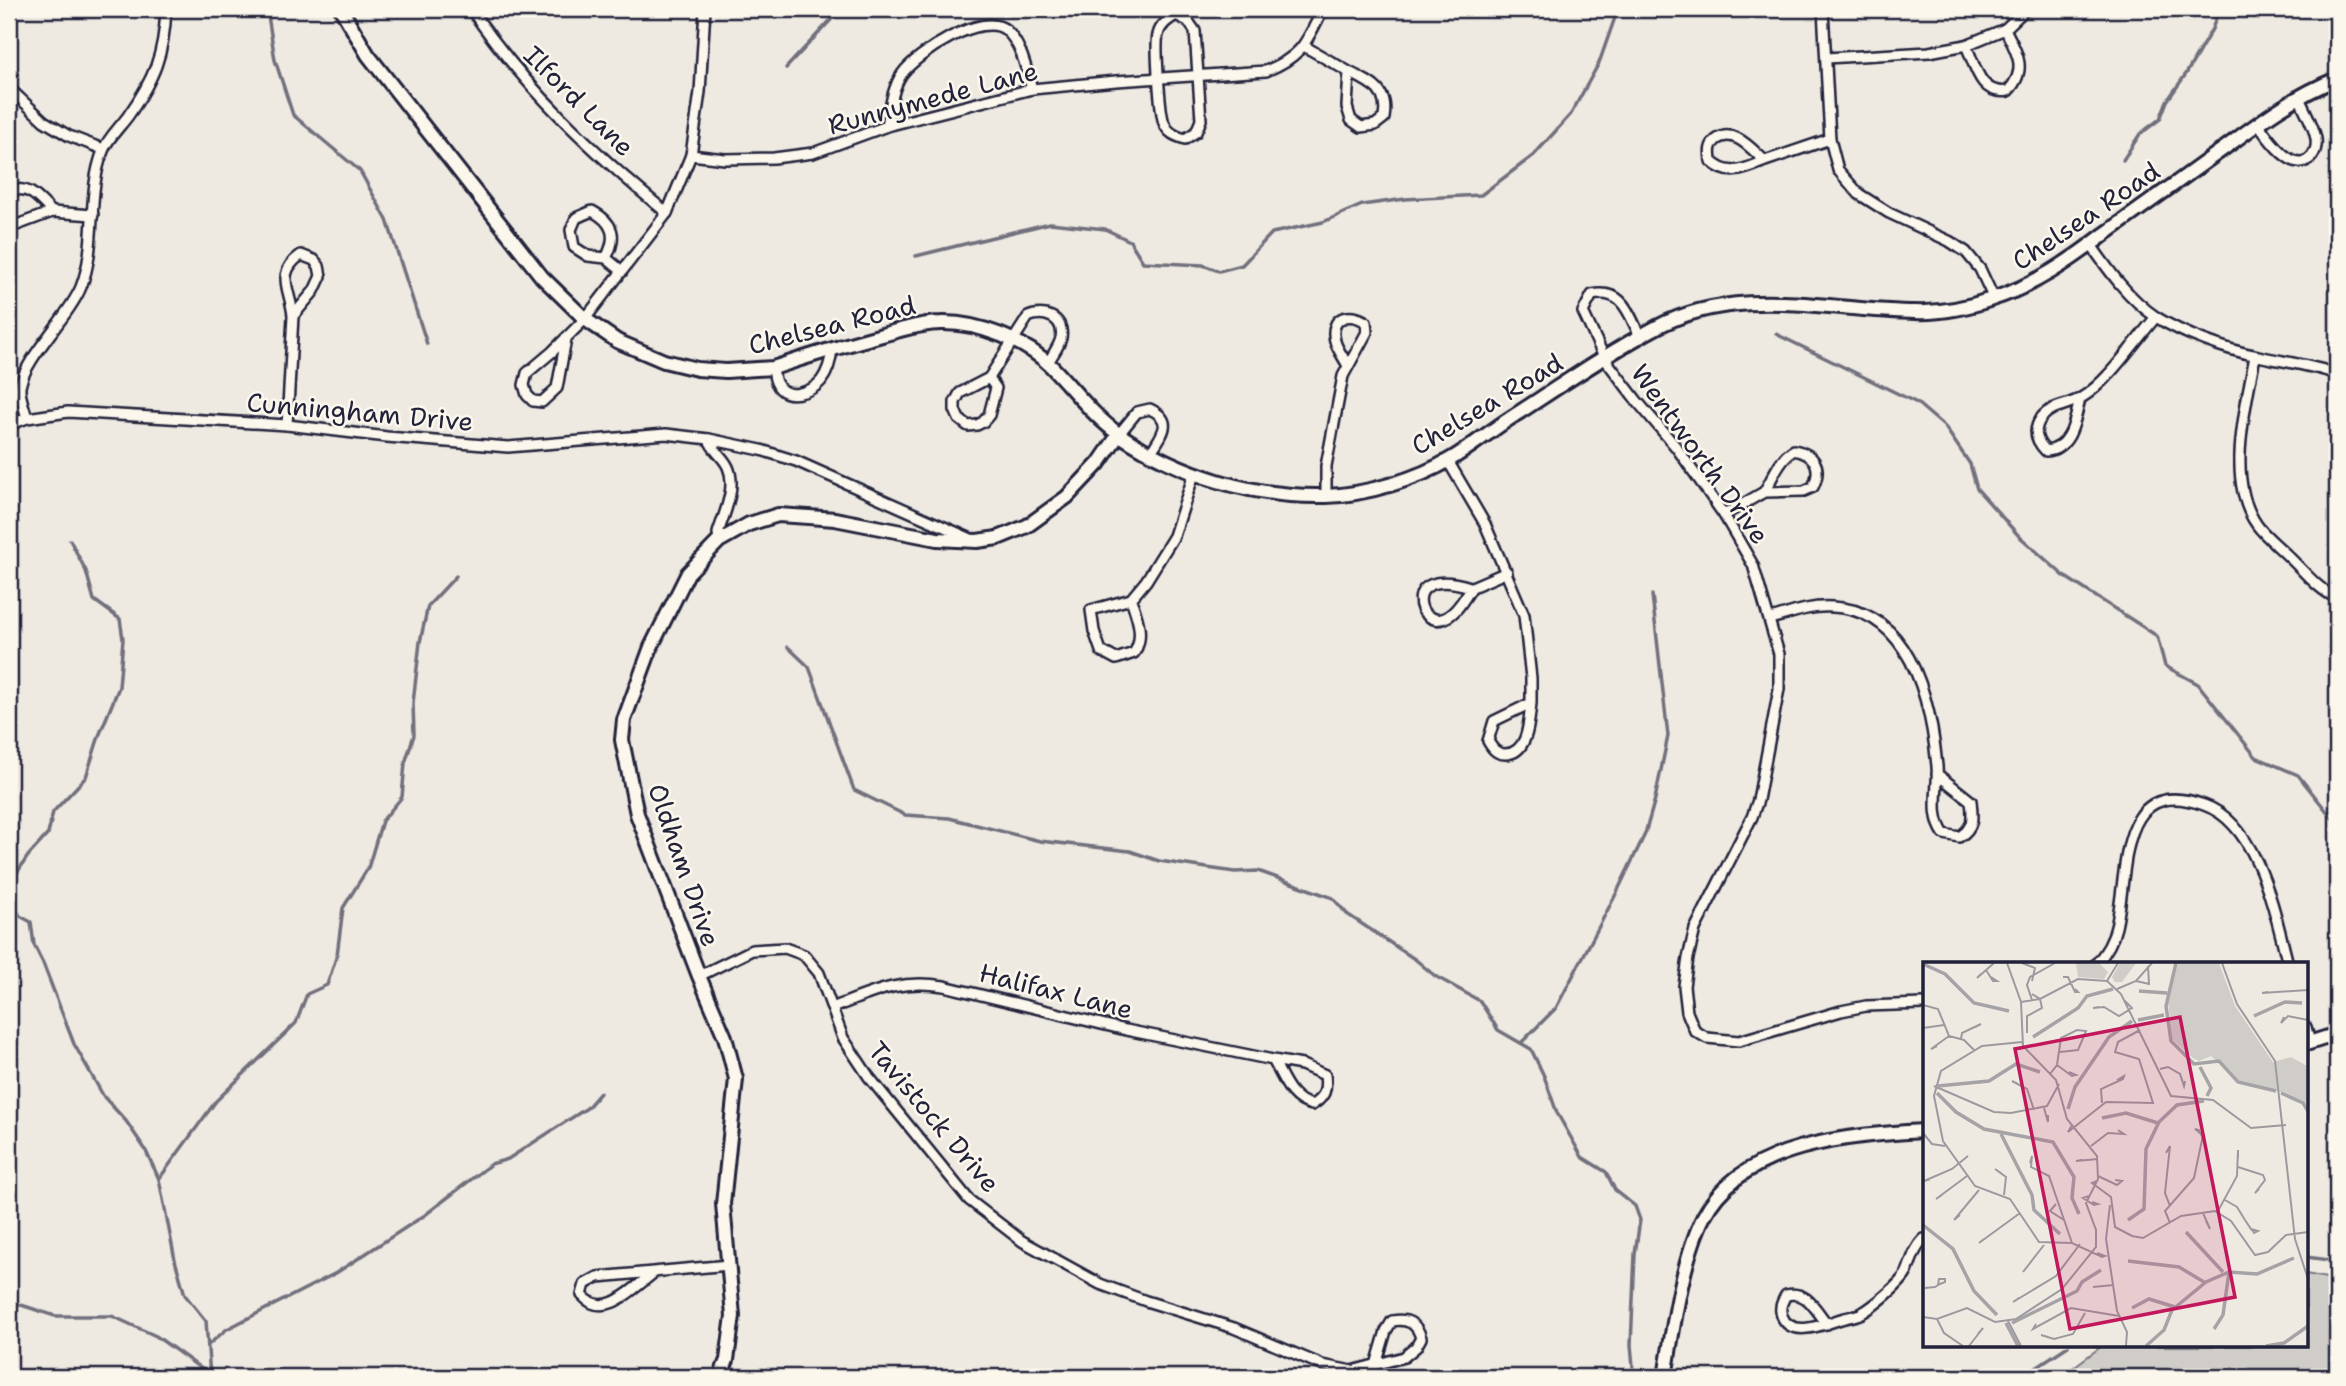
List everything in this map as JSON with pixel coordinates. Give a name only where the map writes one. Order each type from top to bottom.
[{"type":"street","points":[[27,418],[20,388],[27,370],[80,290],[88,265],[95,190],[103,149],[155,74],[164,42],[166,9]]},
{"type":"street","name":"Chelsea Road","points":[[341,9],[368,55],[542,277],[585,319],[617,341],[664,361],[697,369],[726,371],[773,368],[912,327],[942,323],[990,328],[1048,363],[1090,409],[1119,434],[1168,464],[1194,474],[1280,494],[1326,496],[1355,494],[1394,484],[1448,461],[1550,392],[1658,327],[1696,311],[1731,304],[1773,301],[1919,313],[1994,299],[2034,282],[2091,245],[2298,97],[2337,79]]},
{"type":"street","name":"Ilford Lane","points":[[471,9],[491,39],[534,89],[583,140],[667,213]]},
{"type":"street","points":[[566,338],[557,388],[542,402],[533,401],[527,395],[524,385],[527,373],[585,319],[667,213],[691,155],[700,92],[705,9]]},
{"type":"street","name":"Runnymede Lane","points":[[691,155],[725,159],[774,158],[813,153],[887,127],[1032,89],[1266,71],[1287,63],[1304,46],[1324,9]]},
{"type":"street","points":[[1823,9],[1830,139],[1838,170],[1859,194],[1889,213],[1966,252],[1980,268],[1994,299]]},
{"type":"street","points":[[1826,58],[1929,52],[1966,45],[2005,29],[2026,9]]},
{"type":"street","points":[[1176,15],[1188,21],[1195,31],[1198,76],[1201,120],[1196,132],[1185,139],[1169,131],[1163,121],[1159,78],[1157,35],[1163,23],[1176,15]]},
{"type":"street","points":[[887,127],[900,76],[940,41],[980,26],[1004,29],[1020,49],[1032,89]]},
{"type":"street","points":[[1966,45],[1982,83],[1994,91],[2008,91],[2018,77],[2020,59],[2005,29]]},
{"type":"street","points":[[1304,46],[1371,83],[1382,95],[1386,106],[1384,118],[1374,125],[1362,127],[1351,120],[1347,107],[1349,72]]},
{"type":"street","points":[[9,88],[44,121],[69,136],[103,149]]},
{"type":"street","points":[[2258,124],[2277,150],[2293,161],[2302,162],[2309,159],[2315,150],[2316,139],[2298,97]]},
{"type":"street","points":[[1765,161],[1739,139],[1730,136],[1721,137],[1710,149],[1711,161],[1717,167],[1730,172],[1739,171],[1830,139]]},
{"type":"street","points":[[9,192],[16,188],[33,193],[52,212]]},
{"type":"street","points":[[606,258],[613,231],[605,218],[592,211],[576,218],[571,230],[574,247],[588,256],[606,258],[622,271]]},
{"type":"street","points":[[9,225],[17,225],[52,212],[93,215]]},
{"type":"street","points":[[2091,245],[2114,278],[2156,317],[2203,339],[2255,356],[2311,365],[2337,374]]},
{"type":"street","points":[[287,425],[293,316],[292,302],[284,281],[288,268],[301,255],[314,260],[319,266],[321,276],[314,291],[293,316]]},
{"type":"street","name":"Wentworth Drive","points":[[1641,338],[1621,300],[1606,292],[1592,295],[1583,312],[1605,359],[1724,514],[1753,565],[1771,619],[1779,654],[1779,689],[1762,784],[1752,817],[1695,929],[1688,958],[1684,986],[1687,1012],[1695,1031],[1707,1038],[1739,1041],[1841,1011],[1866,1006],[1923,1004]]},
{"type":"street","points":[[989,378],[996,388],[989,415],[977,425],[968,425],[959,419],[955,410],[955,402],[960,393],[989,378],[1028,317],[1037,313],[1046,313],[1061,327],[1060,342],[1048,363]]},
{"type":"street","points":[[1326,496],[1326,466],[1343,376],[1367,332],[1366,322],[1350,316],[1336,323],[1334,332],[1335,343],[1348,366]]},
{"type":"street","points":[[2080,399],[2069,438],[2056,450],[2046,451],[2038,443],[2036,432],[2040,419],[2049,411],[2080,399],[2107,374],[2156,317]]},
{"type":"street","points":[[773,368],[777,386],[786,393],[798,394],[815,387],[822,380],[832,349]]},
{"type":"street","points":[[2255,356],[2240,462],[2246,504],[2258,526],[2322,590],[2337,598]]},
{"type":"street","points":[[1119,434],[1137,412],[1150,409],[1157,412],[1163,418],[1164,431],[1151,452]]},
{"type":"street","name":"Cunningham Drive","points":[[9,425],[27,418],[68,412],[287,425],[508,447],[666,434],[709,439],[796,461],[976,541]]},
{"type":"street","name":"Oldham Drive","points":[[720,1377],[727,1360],[733,1316],[723,1204],[736,1079],[725,1037],[637,814],[622,740],[624,720],[650,647],[688,573],[719,541],[749,524],[778,515],[835,519],[937,539],[976,541],[998,538],[1027,526],[1068,497],[1099,463],[1119,434]]},
{"type":"street","points":[[709,439],[728,467],[731,482],[718,533],[719,541]]},
{"type":"street","points":[[1724,514],[1764,492],[1804,491],[1813,486],[1818,472],[1813,457],[1794,450],[1787,453],[1764,492]]},
{"type":"street","points":[[1448,461],[1485,524],[1524,615],[1531,667],[1531,703],[1525,738],[1520,747],[1510,753],[1501,754],[1493,749],[1488,741],[1494,722],[1531,703]]},
{"type":"street","points":[[1131,599],[1138,621],[1139,646],[1134,653],[1116,659],[1101,651],[1090,610],[1131,599],[1156,567],[1174,536],[1194,474]]},
{"type":"street","points":[[1472,587],[1443,581],[1428,584],[1421,593],[1420,602],[1432,619],[1440,620],[1450,615],[1472,587],[1507,572]]},
{"type":"street","points":[[1771,619],[1803,610],[1836,606],[1880,622],[1913,662],[1924,690],[1931,720],[1937,774],[1938,825],[1944,834],[1959,837],[1971,827],[1971,802],[1937,774]]},
{"type":"street","points":[[2098,962],[2115,931],[2131,836],[2147,806],[2168,798],[2190,800],[2210,807],[2230,821],[2263,877],[2287,962]]},
{"type":"street","name":"Tavistock Drive","points":[[699,976],[752,950],[785,948],[804,956],[819,973],[843,1038],[869,1077],[969,1200],[1022,1241],[1100,1284],[1234,1328],[1322,1365],[1352,1371],[1376,1365],[1404,1357],[1416,1347],[1421,1338],[1418,1328],[1401,1319],[1392,1321],[1386,1331],[1376,1365]]},
{"type":"street","name":"Halifax Lane","points":[[832,1008],[896,985],[924,983],[944,986],[1126,1030],[1302,1065],[1325,1075],[1326,1089],[1321,1100],[1312,1105],[1301,1102],[1291,1093],[1273,1060]]},
{"type":"street","points":[[2308,1043],[2337,1034]]},
{"type":"street","points":[[1665,1377],[1691,1245],[1705,1214],[1728,1184],[1757,1166],[1791,1151],[1839,1139],[1923,1131]]},
{"type":"street","points":[[1827,1324],[1810,1300],[1802,1295],[1786,1296],[1781,1303],[1780,1312],[1784,1321],[1792,1327],[1812,1328],[1827,1324],[1862,1313],[1906,1275],[1913,1253],[1923,1239]]},
{"type":"street","points":[[655,1272],[610,1306],[588,1302],[582,1295],[585,1284],[598,1277],[729,1265]]},
{"type":"shaded area","points":[[2308,1274],[2337,1280],[2337,1377],[2060,1377],[2099,1348],[2308,1348]]},
{"type":"waterway","points":[[267,9],[275,60],[293,115],[360,171],[387,220],[427,344]]},
{"type":"waterway","points":[[786,68],[841,9]]},
{"type":"waterway","points":[[916,256],[1050,223],[1105,229],[1130,241],[1143,262],[1203,265],[1219,271],[1242,265],[1272,233],[1323,222],[1362,205],[1405,199],[1481,195],[1534,155],[1571,114],[1599,63],[1618,9]]},
{"type":"waterway","points":[[2123,160],[2140,134],[2160,119],[2167,101],[2212,29],[2219,9]]},
{"type":"waterway","points":[[1776,334],[1917,403],[1945,427],[1970,464],[1977,489],[2019,536],[2064,576],[2157,636],[2165,666],[2198,684],[2256,757],[2298,775],[2337,824]]},
{"type":"waterway","points":[[9,885],[28,856],[48,834],[53,812],[86,777],[119,687],[123,639],[120,619],[94,600],[86,571],[70,540]]},
{"type":"waterway","points":[[159,1179],[216,1101],[296,1023],[307,994],[327,985],[337,955],[343,908],[368,868],[382,821],[402,797],[405,763],[414,735],[413,703],[420,642],[428,606],[456,576]]},
{"type":"waterway","points":[[1521,1043],[1556,1008],[1645,834],[1668,736],[1652,595]]},
{"type":"waterway","points":[[788,647],[809,667],[854,790],[905,815],[949,818],[1040,841],[1130,851],[1159,861],[1235,872],[1258,871],[1333,898],[1347,914],[1416,960],[1435,976],[1480,1001],[1498,1030],[1531,1049],[1557,1113],[1582,1157],[1606,1172],[1615,1190],[1635,1206],[1640,1220],[1635,1254],[1631,1345],[1634,1377]]},
{"type":"waterway","points":[[9,896],[20,916],[31,922],[34,945],[74,1044],[104,1097],[126,1121],[145,1149],[159,1179],[175,1260],[185,1295],[206,1321],[210,1377]]},
{"type":"waterway","points":[[208,1345],[227,1329],[336,1273],[425,1215],[491,1164],[508,1159],[587,1108],[600,1093]]},
{"type":"waterway","points":[[2308,1257],[2337,1261]]},
{"type":"waterway","points":[[9,1301],[55,1316],[112,1316],[156,1336],[210,1375]]},
{"type":"waterway","points":[[2021,1377],[2065,1348]]}]
